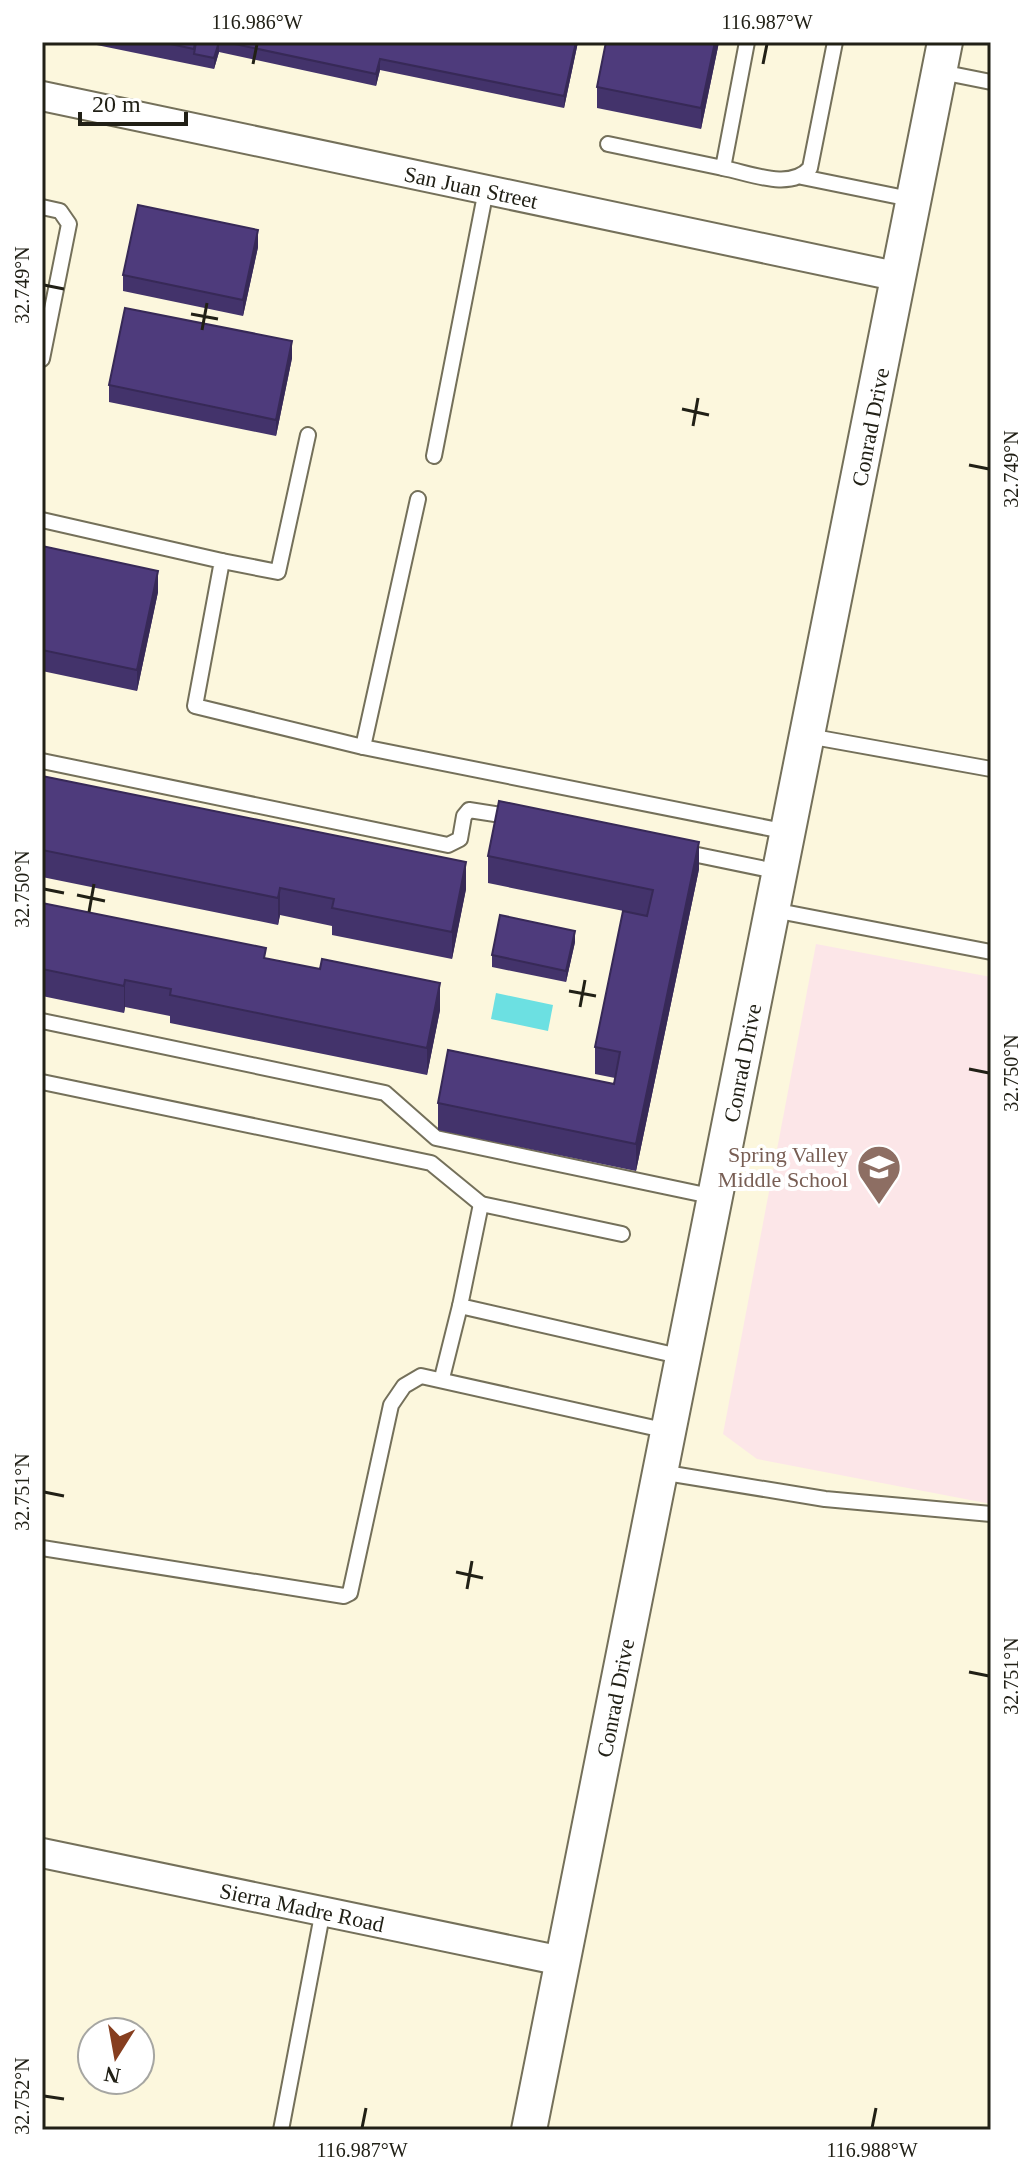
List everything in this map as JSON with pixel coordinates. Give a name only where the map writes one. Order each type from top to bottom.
[{"type":"street","name":"Conrad Drive","points":[[529,2130],[943,57]]},
{"type":"street","name":"San Juan Street","points":[[42,96],[900,277]]},
{"type":"street","name":"Sierra Madre Road","points":[[42,1853],[562,1961]]},
{"type":"lane","points":[[723,168],[747,42]]},
{"type":"lane","points":[[802,177],[810,168],[835,42]]},
{"type":"lane","points":[[943,57],[991,82]]},
{"type":"lane","points":[[608,144],[787,181],[802,177],[915,200]]},
{"type":"lane","points":[[434,456],[486,190]]},
{"type":"lane","points":[[42,207],[60,211],[69,224],[42,359]]},
{"type":"lane","points":[[42,520],[278,572],[308,435]]},
{"type":"lane","points":[[363,747],[418,499]]},
{"type":"lane","points":[[222,561],[195,706],[363,747],[789,832]]},
{"type":"lane","points":[[808,736],[991,769]]},
{"type":"lane","points":[[42,761],[448,845],[460,839],[464,816],[469,810],[523,818]]},
{"type":"lane","points":[[673,850],[781,872]]},
{"type":"lane","points":[[773,910],[991,952]]},
{"type":"lane","points":[[42,1021],[385,1093],[436,1138],[715,1197]]},
{"type":"lane","points":[[42,1082],[431,1163],[481,1204],[622,1234]]},
{"type":"lane","points":[[442,1378],[481,1204]]},
{"type":"lane","points":[[460,1306],[683,1357]]},
{"type":"lane","points":[[42,1548],[344,1596],[350,1593],[391,1405],[404,1386],[421,1376],[442,1378],[668,1431]]},
{"type":"lane","points":[[660,1472],[825,1499],[991,1514]]},
{"type":"lane","points":[[281,2130],[323,1910]]},
{"type":"shaded area","name":"Spring Valley Middle School","points":[[816,944],[991,977],[991,1504],[757,1459],[723,1434]]},
{"type":"water","points":[[496,993],[553,1005],[548,1031],[491,1019]]},
{"type":"building","points":[[161,42],[195,42],[194,49]]},
{"type":"building","points":[[196,42],[219,42],[214,58],[194,54]]},
{"type":"building","points":[[225,42],[576,42],[564,96],[380,59],[376,74]]},
{"type":"building","points":[[606,42],[715,42],[701,108],[597,87]]},
{"type":"building","points":[[138,205],[258,230],[243,300],[123,275]]},
{"type":"building","points":[[125,308],[292,341],[276,420],[109,385]]},
{"type":"building","points":[[42,546],[158,571],[137,670],[42,650]]},
{"type":"building","points":[[42,776],[466,862],[452,932],[332,908],[334,899],[280,888],[278,898],[42,850]]},
{"type":"building","points":[[499,801],[699,842],[636,1144],[438,1103],[448,1050],[614,1084],[620,1052],[595,1047],[623,911],[647,916],[653,890],[488,856]]},
{"type":"building","points":[[42,903],[266,948],[264,958],[320,969],[322,959],[440,983],[427,1048],[170,995],[171,989],[125,980],[124,986],[42,969]]},
{"type":"building","points":[[500,915],[575,931],[566,971],[492,955]]},
{"type":"place","name":"Spring Valley Middle School","points":[[879,1206]]}]
